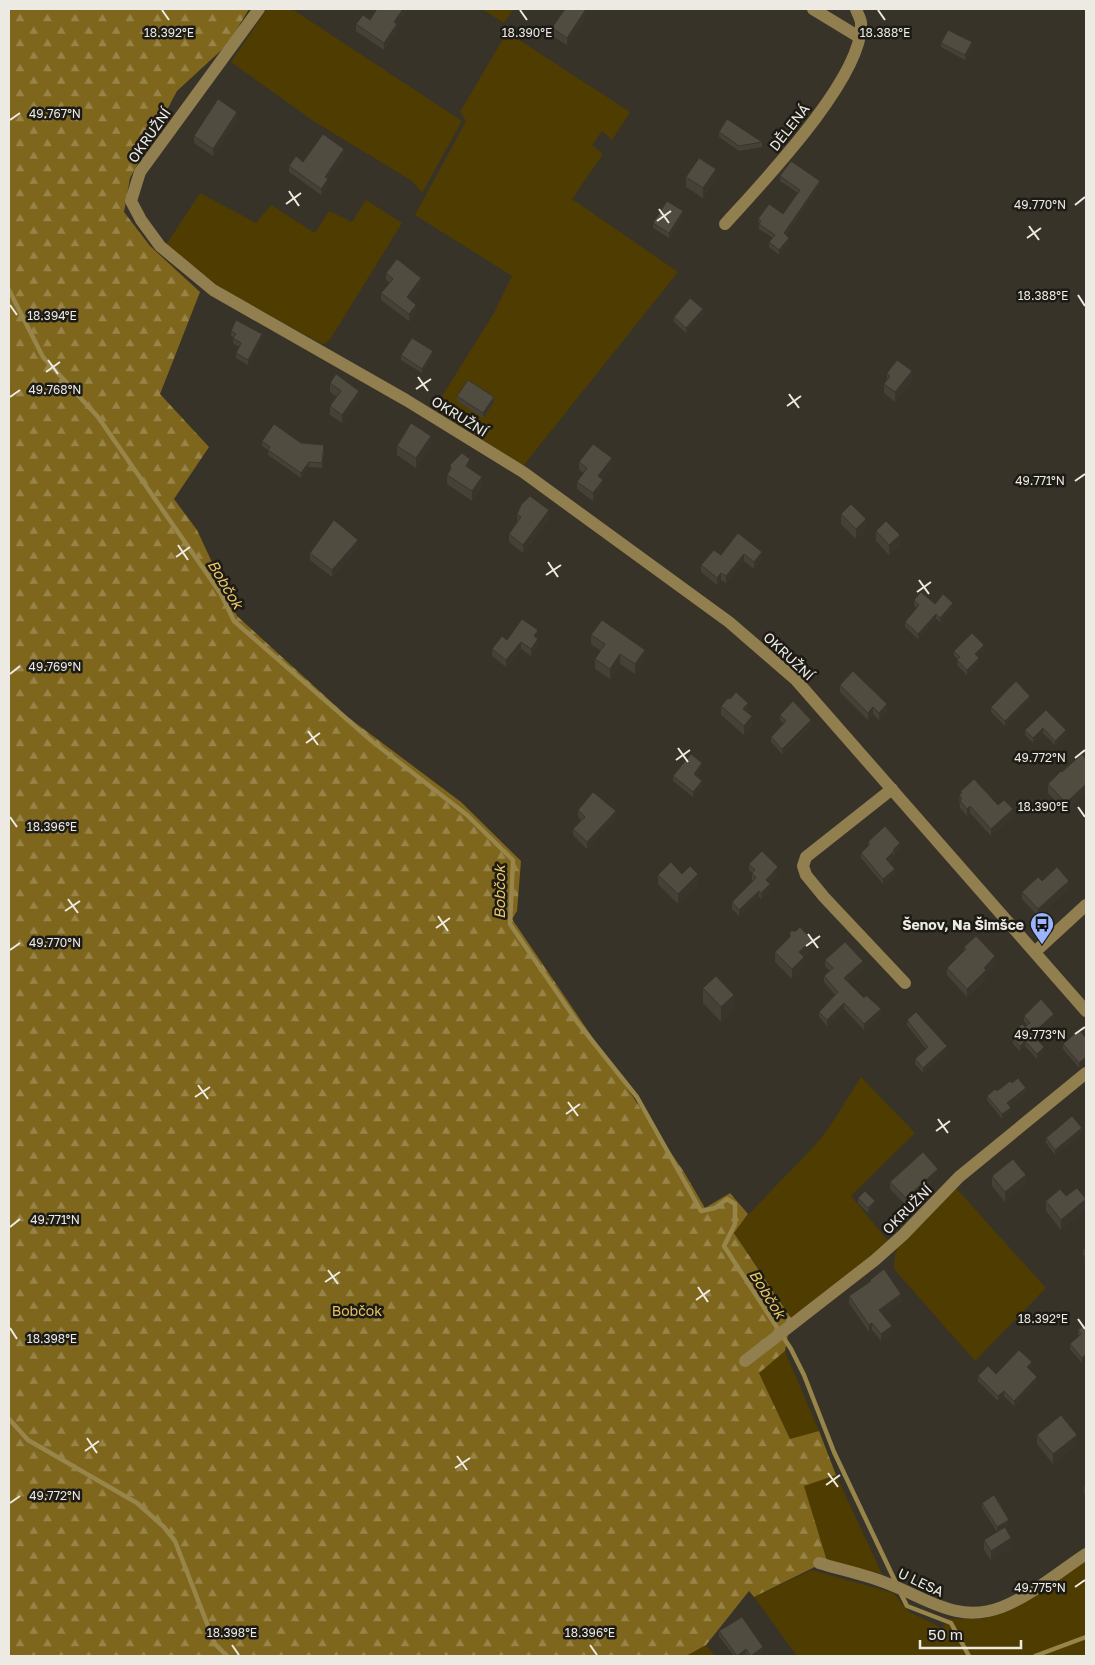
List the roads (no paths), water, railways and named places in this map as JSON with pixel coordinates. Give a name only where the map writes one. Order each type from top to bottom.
[{"type":"street","name":"OKRUŽNÍ","points":[[259,9],[140,172],[132,201],[141,220],[160,246],[213,290],[406,400],[523,472],[729,622],[796,680],[1036,951],[1086,1011]]},
{"type":"street","points":[[813,9],[859,37]]},
{"type":"street","name":"DĚLENÁ","points":[[725,224],[802,139],[837,86],[853,55],[859,37],[861,23],[856,9]]},
{"type":"street","points":[[892,789],[806,857],[803,866],[806,875],[824,896],[905,982]]},
{"type":"street","points":[[1036,951],[1086,906]]},
{"type":"street","name":"OKRUŽNÍ","points":[[745,1361],[875,1260],[903,1235],[959,1178],[1086,1073]]},
{"type":"street","name":"U LESA","points":[[819,1563],[888,1583],[941,1608],[968,1613],[1000,1608],[1021,1598],[1086,1554]]},
{"type":"waterway","name":"Bobčok","points":[[9,290],[43,357],[98,417],[221,594],[234,621],[373,742],[467,815],[513,860],[510,924],[578,1023],[637,1097],[701,1211],[715,1208],[727,1199],[735,1204],[735,1224],[724,1246],[791,1349],[804,1375],[834,1452],[897,1585]]},
{"type":"waterway","points":[[9,1419],[28,1440],[137,1503],[164,1527],[175,1541],[215,1644],[227,1656]]},
{"type":"waterway","name":"Bobčok","points":[[900,1592],[907,1606],[951,1623],[969,1656]]},
{"type":"waterway","name":"Bobčok","points":[[1035,1656],[1086,1637]]},
{"type":"place","name":"Šenov, Na Šimšce","points":[[1042,945]]}]
